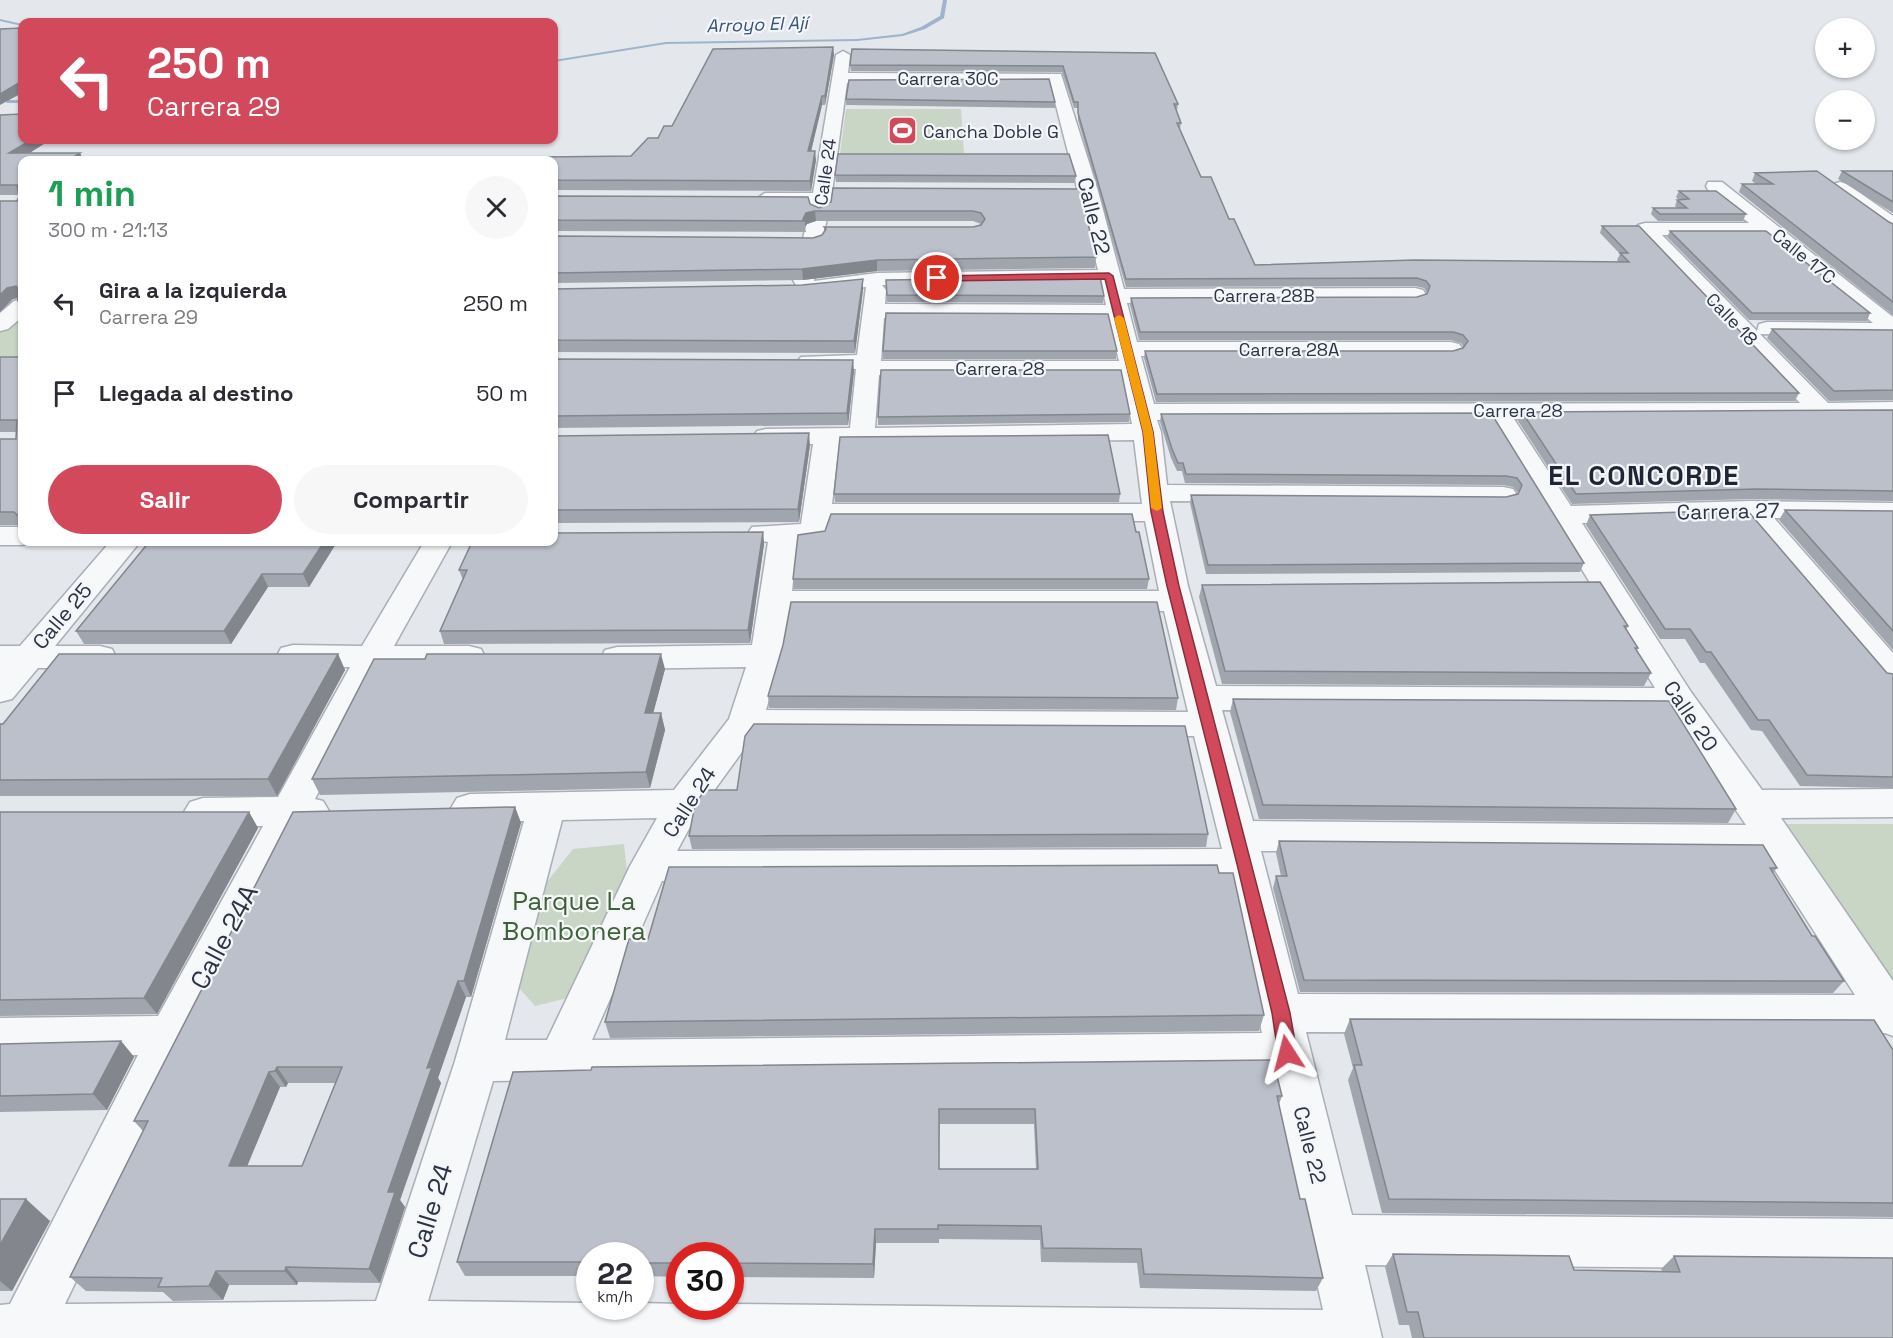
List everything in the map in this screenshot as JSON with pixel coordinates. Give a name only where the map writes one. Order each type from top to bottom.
[{"type":"street","name":"Calle 24","points":[[803,288],[815,235],[843,55]]},
{"type":"street","name":"Carrera 30C","points":[[839,78],[1056,77]]},
{"type":"street","name":"Calle 22","points":[[1056,77],[1077,190],[1114,295],[1146,422],[1156,502],[1182,591],[1205,711],[1241,850],[1355,1337]]},
{"type":"street","points":[[1824,178],[1893,225]]},
{"type":"street","name":"Calle 17C","points":[[1715,186],[1893,329]]},
{"type":"street","points":[[752,198],[822,194],[846,190]]},
{"type":"street","points":[[790,240],[838,229]]},
{"type":"street","name":"Calle 18","points":[[1770,229],[1645,229],[1820,410]]},
{"type":"street","points":[[779,288],[803,288],[976,268],[1114,295]]},
{"type":"street","points":[[862,434],[877,279]]},
{"type":"street","points":[[873,311],[1114,295]]},
{"type":"street","name":"Carrera 28B","points":[[1114,295],[1415,295]]},
{"type":"street","points":[[0,324],[18,309]]},
{"type":"street","points":[[1742,329],[1893,329]]},
{"type":"street","name":"Carrera 28A","points":[[1129,359],[1451,349]]},
{"type":"street","name":"Carrera 28","points":[[788,362],[870,365],[1129,359]]},
{"type":"street","name":"Carrera 28","points":[[744,437],[827,436],[1496,410],[1893,410]]},
{"type":"street","name":"Calle 20","points":[[1496,410],[1679,700],[1752,804],[1892,1015]]},
{"type":"street","name":"Calle 24","points":[[560,1061],[649,866],[684,804],[745,722],[765,656],[776,601],[805,526],[827,436]]},
{"type":"street","points":[[737,533],[805,526],[1156,502],[1503,495]]},
{"type":"street","points":[[1751,509],[1893,674]]},
{"type":"street","name":"Carrera 27","points":[[1564,515],[1751,509],[1893,511]]},
{"type":"street","points":[[0,536],[18,536]]},
{"type":"street","name":"Calle 25","points":[[0,691],[14,657],[121,546]]},
{"type":"street","name":"Calle 24A","points":[[15,1333],[372,656],[436,546]]},
{"type":"street","points":[[1571,584],[1606,583]]},
{"type":"street","points":[[776,601],[1182,591]]},
{"type":"street","points":[[265,656],[498,657]]},
{"type":"street","points":[[590,658],[765,656]]},
{"type":"street","points":[[14,657],[135,657]]},
{"type":"street","points":[[745,722],[1679,700]]},
{"type":"street","points":[[1752,804],[1893,803]]},
{"type":"street","points":[[431,809],[684,804]]},
{"type":"street","name":"Calle 24","points":[[392,1332],[477,1061],[547,807]]},
{"type":"street","points":[[175,812],[338,811]]},
{"type":"street","points":[[649,866],[1241,850],[1775,840]]},
{"type":"street","points":[[477,1061],[560,1061],[1284,1033],[1892,1015]]},
{"type":"street","points":[[0,1038],[171,1035]]},
{"type":"street","points":[[1334,1240],[1893,1244]]},
{"type":"street","points":[[15,1333],[392,1332],[1355,1337]]},
{"type":"green space","points":[[846,109],[961,109],[964,153],[840,154]]},
{"type":"green space","points":[[10,320],[18,320],[18,357],[0,357],[0,329]]},
{"type":"green space","points":[[1784,824],[1893,824],[1893,988]]},
{"type":"green space","name":"Parque La Bombonera","points":[[624,844],[629,890],[576,996],[535,1006],[512,980],[539,892],[573,849]]},
{"type":"building","points":[[18,28],[18,83],[0,94],[0,29]]},
{"type":"building","points":[[833,47],[825,96],[822,96],[808,151],[815,151],[810,181],[558,180],[558,157],[631,156],[648,138],[658,138],[664,126],[672,126],[713,49]]},
{"type":"building","points":[[852,49],[1155,53],[1178,104],[1174,104],[1181,123],[1177,123],[1201,177],[1211,177],[1229,219],[1234,219],[1255,265],[1415,260],[1629,262],[1620,253],[1628,253],[1602,226],[1639,226],[1799,393],[1157,394],[1145,351],[1453,351],[1463,348],[1468,341],[1463,335],[1453,332],[1140,332],[1131,298],[1417,297],[1427,294],[1430,286],[1426,281],[1417,278],[1126,279],[1078,113],[1078,102],[1074,102],[1063,66],[850,65]]},
{"type":"building","points":[[1049,79],[1055,102],[846,99],[849,80]]},
{"type":"building","points":[[18,114],[18,144],[24,144],[9,153],[80,153],[75,156],[18,156],[18,190],[17,185],[0,185],[0,115]]},
{"type":"building","points":[[838,154],[1069,154],[1076,176],[835,175]]},
{"type":"building","points":[[1817,171],[1893,224],[1893,302],[1742,184],[1773,184],[1755,173]]},
{"type":"building","points":[[1842,171],[1893,171],[1893,202]]},
{"type":"building","points":[[833,188],[1080,189],[1096,257],[877,260],[802,269],[558,273],[558,236],[813,238],[822,235],[826,229],[824,227],[973,227],[981,225],[985,219],[981,213],[973,211],[815,211],[806,213],[803,219],[805,221],[558,220],[558,196],[808,197],[810,204],[819,208],[831,202]]},
{"type":"building","points":[[1679,191],[1716,191],[1746,214],[1660,214],[1653,208],[1687,208],[1677,200],[1689,199]]},
{"type":"building","points":[[18,199],[18,288],[16,286],[7,288],[0,295],[0,201],[17,201]]},
{"type":"building","points":[[1670,231],[1766,231],[1870,313],[1752,313]]},
{"type":"building","points":[[1100,277],[1104,296],[887,295],[886,280]]},
{"type":"building","points":[[863,279],[854,341],[558,340],[558,289],[802,285]]},
{"type":"building","points":[[886,313],[1108,314],[1117,351],[883,351]]},
{"type":"building","points":[[1772,329],[1893,330],[1893,390],[1834,391]]},
{"type":"building","points":[[0,357],[18,357],[18,515],[14,512],[0,512],[0,439],[16,439],[17,420],[0,420]]},
{"type":"building","points":[[558,359],[853,360],[847,413],[558,416]]},
{"type":"building","points":[[881,370],[1121,370],[1130,414],[878,417]]},
{"type":"building","points":[[1893,410],[1893,491],[1756,489],[1576,494],[1522,412]]},
{"type":"building","points":[[1491,413],[1584,563],[1208,565],[1191,495],[1506,497],[1518,494],[1522,485],[1517,478],[1506,476],[1186,474],[1183,463],[1178,463],[1172,449],[1161,414]]},
{"type":"building","points":[[809,433],[798,509],[558,510],[558,436]]},
{"type":"building","points":[[1108,435],[1120,494],[834,494],[840,437]]},
{"type":"building","points":[[1747,510],[1887,673],[1893,674],[1893,777],[1807,775],[1769,720],[1758,720],[1711,652],[1706,652],[1690,629],[1665,629],[1590,515]]},
{"type":"building","points":[[1785,510],[1893,511],[1893,631]]},
{"type":"building","points":[[831,514],[1132,514],[1136,532],[1139,532],[1149,579],[793,579],[798,535],[825,531]]},
{"type":"building","points":[[763,532],[748,630],[440,631],[467,570],[459,570],[470,546],[558,546],[558,533]]},
{"type":"building","points":[[146,546],[321,546],[303,574],[262,574],[224,631],[76,631]]},
{"type":"building","points":[[1600,582],[1628,626],[1624,626],[1651,673],[1225,671],[1202,585]]},
{"type":"building","points":[[791,602],[1157,602],[1178,698],[768,696],[783,645]]},
{"type":"building","points":[[59,654],[338,654],[268,779],[0,780],[0,724],[3,724]]},
{"type":"building","points":[[427,654],[661,654],[645,713],[661,713],[646,772],[312,779],[374,659],[425,659]]},
{"type":"building","points":[[1233,699],[1669,701],[1736,809],[1263,805]]},
{"type":"building","points":[[754,724],[1185,726],[1208,834],[689,836],[695,804],[705,790],[737,790],[745,736]]},
{"type":"building","points":[[515,807],[464,981],[458,981],[427,1068],[432,1067],[388,1192],[395,1192],[369,1269],[286,1267],[285,1271],[216,1271],[209,1286],[158,1287],[162,1278],[70,1277],[148,1121],[134,1121],[293,812]],"holes":[[[277,1067],[342,1067],[302,1166],[229,1166],[269,1072],[275,1071]]]},
{"type":"building","points":[[0,812],[249,812],[144,998],[0,1000]]},
{"type":"building","points":[[1279,841],[1763,845],[1777,868],[1770,868],[1812,936],[1815,936],[1844,981],[1304,980],[1276,876],[1287,876]]},
{"type":"building","points":[[1217,865],[1219,873],[1233,873],[1264,1015],[605,1022],[629,939],[648,939],[669,867]]},
{"type":"building","points":[[1350,1019],[1874,1020],[1893,1050],[1893,1203],[1389,1199],[1354,1065],[1362,1065]]},
{"type":"building","points":[[121,1041],[93,1094],[0,1096],[0,1044]]},
{"type":"building","points":[[1273,1060],[1282,1096],[1277,1096],[1300,1199],[1305,1199],[1323,1278],[1144,1274],[1141,1249],[1043,1248],[1041,1226],[938,1225],[938,1229],[875,1229],[873,1264],[744,1263],[744,1242],[666,1242],[666,1263],[654,1263],[654,1242],[576,1242],[576,1262],[457,1262],[513,1072],[591,1070],[592,1067]],"holes":[[[939,1109],[1035,1109],[1038,1169],[939,1169]]]},
{"type":"building","points":[[0,1199],[26,1199],[0,1245]]},
{"type":"building","points":[[1393,1254],[1569,1256],[1574,1270],[1680,1272],[1674,1256],[1893,1258],[1893,1338],[1424,1338],[1418,1312],[1407,1312]]},
{"type":"waterway","name":"Arroyo El Ají","points":[[558,60],[666,43],[857,40],[903,35],[923,28],[942,17],[945,0]]},
{"type":"waterway","name":"Arroyo El Ají","points":[[0,20],[18,24]]},
{"type":"waterway","points":[[8,102],[18,102]]},
{"type":"slow traffic","points":[[1119,318],[1148,432],[1157,508]]},
{"type":"place","name":"Cancha Doble G","points":[[902,131]]},
{"type":"district","name":"EL CONCORDE","points":[[1644,475]]},
{"type":"route","points":[[937,278],[1109,276],[1148,432],[1157,512],[1173,586],[1245,864],[1281,1013],[1287,1053]]}]
